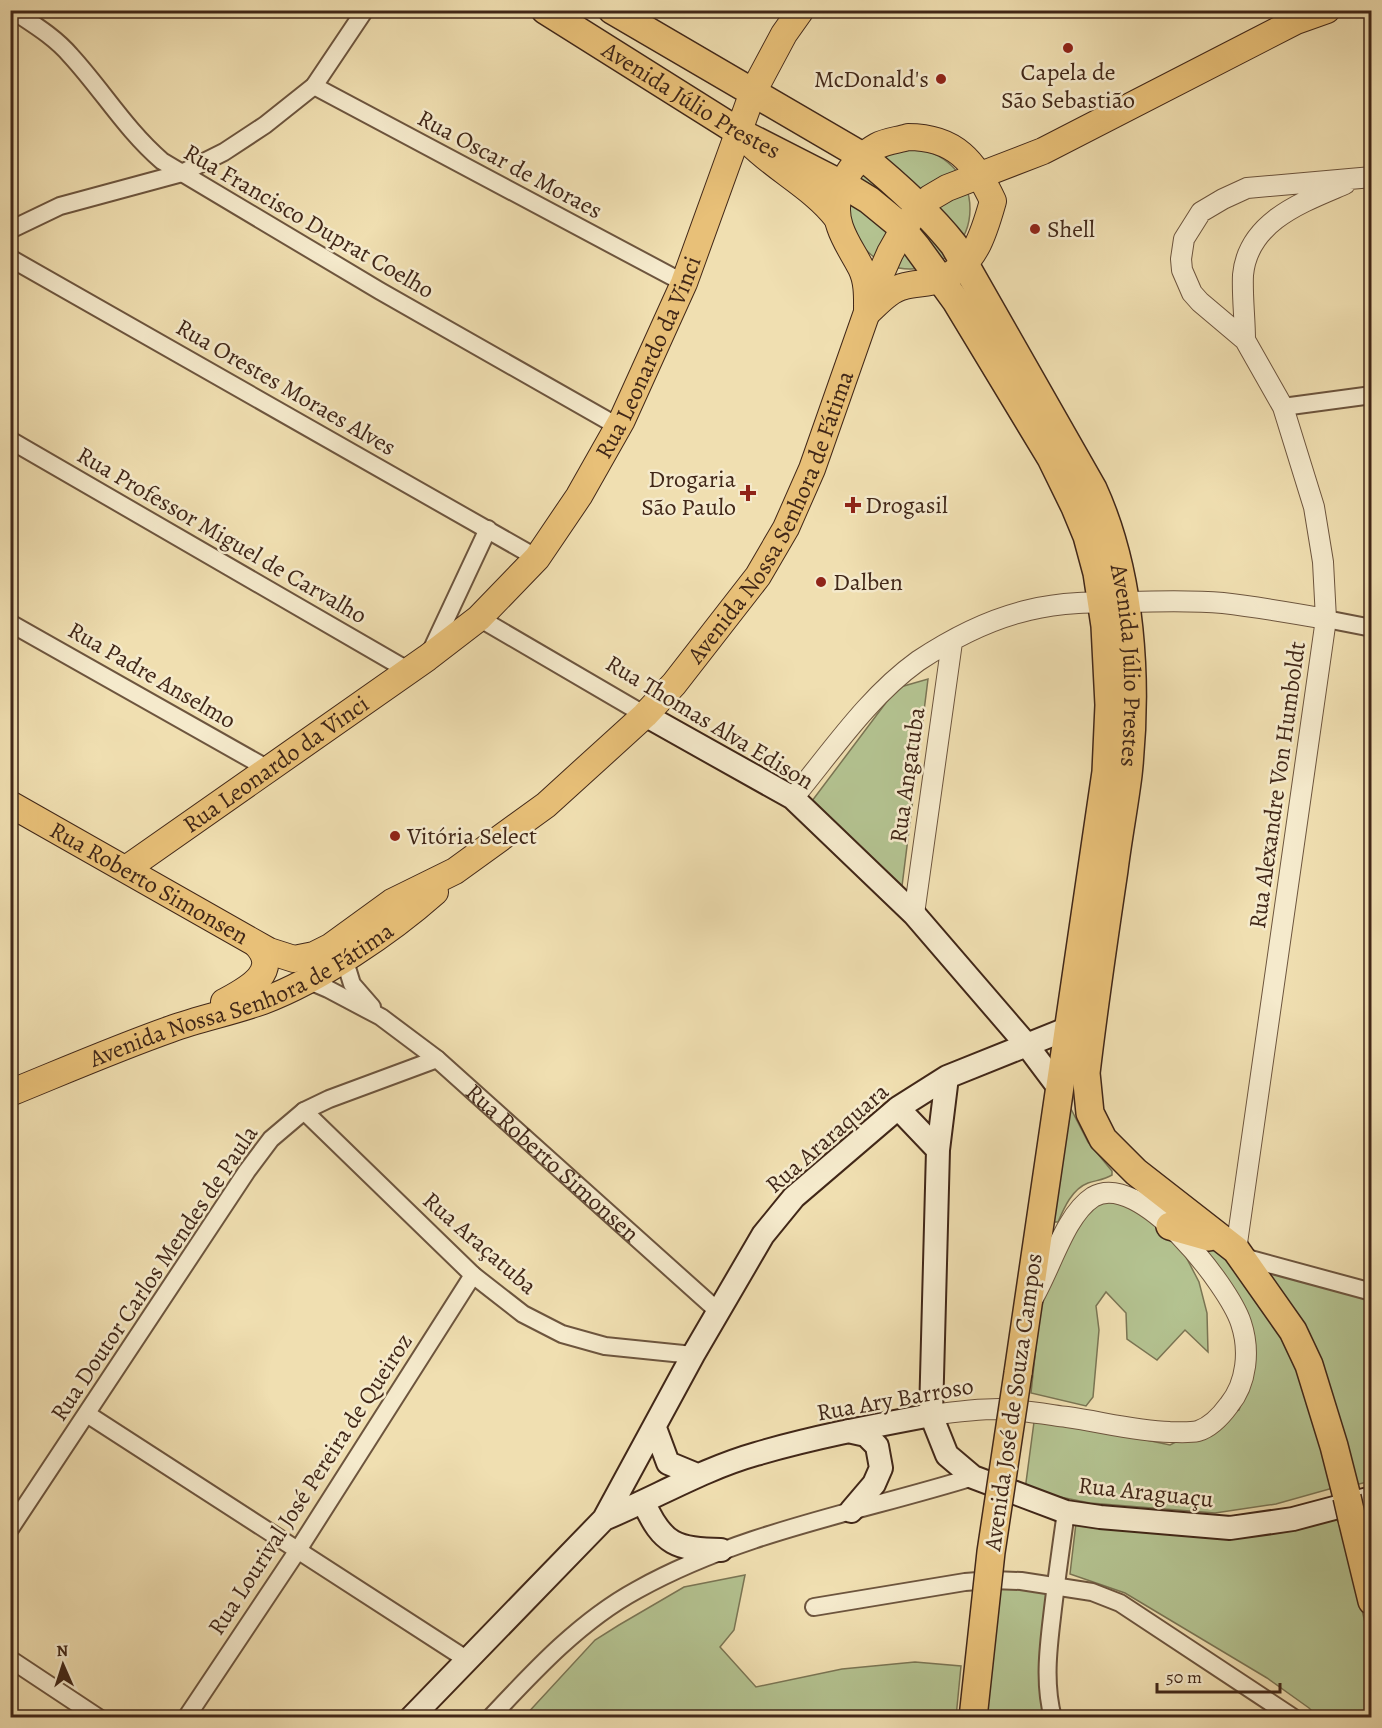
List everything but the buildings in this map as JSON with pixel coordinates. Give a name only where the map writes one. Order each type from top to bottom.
[{"type":"highway","name":"Avenida Júlio Prestes","points":[[545,10],[739,132],[842,185],[884,211],[903,230],[956,301],[1051,458],[1075,507],[1113,601],[1132,679],[1128,774],[1086,1073],[1088,1104],[1095,1126],[1102,1139],[1136,1172]]},
{"type":"highway","name":"Avenida Júlio Prestes","points":[[612,10],[862,156],[898,186],[940,227],[965,264],[1105,514],[1116,555],[1106,772],[1059,1088]]},
{"type":"highway","name":"Avenida José de Souza Campos","points":[[973,1718],[991,1552],[1059,1088]]},
{"type":"highway","points":[[1136,1172],[1163,1219],[1234,1249]]},
{"type":"highway","points":[[1136,1172],[1234,1249],[1293,1331],[1309,1365],[1334,1446],[1357,1505],[1371,1600]]},
{"type":"main road","name":"Rua Leonardo da Vinci","points":[[126,869],[418,665],[479,618],[537,558],[579,496],[618,427],[684,283],[753,92],[784,34],[801,10]]},
{"type":"main road","name":"Avenida Nossa Senhora de Fátima","points":[[10,1093],[181,1025],[225,1014],[291,989],[344,958],[424,902],[455,871],[546,805],[645,715],[693,662],[758,576],[796,505],[812,469],[879,278],[890,253],[919,207],[947,188],[1043,151],[1286,26],[1327,10]]},
{"type":"main road","points":[[739,132],[781,170],[827,204],[837,218],[867,286],[867,313]]},
{"type":"main road","name":"Avenida Nossa Senhora de Fátima","points":[[862,156],[879,144],[908,137],[921,137],[941,142],[987,159],[1006,159],[1043,151]]},
{"type":"main road","points":[[959,150],[980,176],[993,201]]},
{"type":"main road","points":[[867,313],[886,295],[904,286],[922,285],[940,280],[965,264],[977,248],[993,201],[1009,180],[1043,151]]},
{"type":"main road","points":[[837,218],[842,185],[862,156]]},
{"type":"main road","name":"Rua Thomas Alva Edison","points":[[645,715],[793,798],[914,914],[1026,1044],[1059,1088]]},
{"type":"main road","name":"Rua Roberto Simonsen","points":[[10,804],[257,945]]},
{"type":"main road","name":"Avenida Nossa Senhora de Fátima","points":[[257,945],[279,956],[294,958],[314,955],[330,947],[392,902],[455,871]]},
{"type":"main road","points":[[257,945],[286,969],[307,980]]},
{"type":"main road","points":[[181,1025],[240,994],[258,981],[265,966],[264,956],[257,945]]},
{"type":"main road","name":"Rua Araraquara","points":[[604,1519],[693,1355],[763,1235],[794,1197],[898,1108],[947,1077],[1069,1028]]},
{"type":"main road","name":"Rua Araguaçu","points":[[947,1077],[938,1150],[931,1414],[947,1455],[973,1477],[1066,1512],[1100,1518],[1230,1528],[1293,1519],[1357,1505]]},
{"type":"main road","points":[[898,1108],[938,1150]]},
{"type":"main road","name":"Rua Ary Barroso","points":[[411,1718],[604,1519],[644,1503],[697,1476],[755,1454],[848,1431],[931,1414]]},
{"type":"main road","points":[[655,1428],[668,1463],[697,1476]]},
{"type":"main road","points":[[848,1431],[866,1435],[877,1446],[881,1468],[874,1484],[851,1511]]},
{"type":"main road","points":[[644,1503],[652,1521],[669,1541],[693,1550],[721,1550]]},
{"type":"street","name":"Rua Francisco Duprat Coelho","points":[[12,10],[53,38],[70,54],[141,143],[162,161],[380,291],[618,427]]},
{"type":"street","points":[[10,230],[60,206],[182,173],[224,152],[314,86],[365,10]]},
{"type":"street","name":"Rua Oscar de Moraes","points":[[314,86],[684,283]]},
{"type":"street","name":"Rua Alexandre Von Humboldt","points":[[1234,1249],[1326,619],[1323,562],[1314,507],[1283,407],[1245,340],[1192,293],[1182,270],[1181,259],[1184,239],[1201,212],[1247,188],[1370,177]]},
{"type":"street","name":"Rua Alexandre Von Humboldt","points":[[1245,340],[1243,274],[1246,260],[1262,229],[1308,200],[1370,177]]},
{"type":"street","name":"Rua Orestes Moraes Alves","points":[[10,258],[537,558]]},
{"type":"street","points":[[1283,407],[1371,395]]},
{"type":"street","name":"Rua Professor Miguel de Carvalho","points":[[10,440],[418,665]]},
{"type":"street","name":"Rua Leonardo da Vinci","points":[[418,665],[488,529]]},
{"type":"street","points":[[793,798],[882,692],[918,662],[976,629],[1029,610],[1113,601],[1222,603],[1371,628]]},
{"type":"street","name":"Rua Thomas Alva Edison","points":[[479,618],[645,715]]},
{"type":"street","name":"Rua Padre Anselmo","points":[[10,622],[270,770]]},
{"type":"street","name":"Rua Angatuba","points":[[914,914],[952,642]]},
{"type":"street","name":"Rua Roberto Simonsen","points":[[344,958],[352,984],[381,1017]]},
{"type":"street","name":"Rua Roberto Simonsen","points":[[307,980],[381,1017],[437,1059],[719,1312]]},
{"type":"street","name":"Rua Doutor Carlos Mendes de Paula","points":[[10,1529],[247,1171],[271,1139],[304,1111],[329,1099],[437,1059]]},
{"type":"street","name":"Rua Araçatuba","points":[[304,1111],[473,1275],[523,1314],[562,1334],[605,1346],[693,1355]]},
{"type":"street","name":"Rua Ary Barroso","points":[[931,1414],[999,1409],[1155,1431],[1188,1432],[1198,1431],[1221,1416],[1238,1393],[1242,1383],[1245,1358],[1241,1323],[1224,1291],[1195,1253],[1163,1219],[1133,1198],[1112,1192],[1104,1193],[1086,1203],[1068,1227],[1027,1308]]},
{"type":"street","points":[[1234,1249],[1371,1292]]},
{"type":"street","name":"Rua Lourival José Pereira de Queiroz","points":[[186,1718],[298,1550],[473,1275]]},
{"type":"street","points":[[87,1414],[466,1659]]},
{"type":"street","points":[[490,1718],[525,1681],[585,1625],[636,1590],[721,1550],[973,1477]]},
{"type":"street","points":[[1053,1718],[1048,1683],[1049,1648],[1066,1512]]},
{"type":"street","points":[[814,1607],[965,1582],[992,1580],[1021,1581],[1092,1592],[1120,1603],[1294,1718]]},
{"type":"street","points":[[10,1659],[99,1718]]},
{"type":"green space","points":[[910,149],[933,153],[953,166],[966,186],[970,209],[966,232],[953,252],[933,265],[910,269],[887,265],[867,252],[854,232],[850,209],[854,186],[867,166],[887,153]]},
{"type":"green space","points":[[928,679],[901,894],[812,801],[897,688]]},
{"type":"green space","points":[[1070,1107],[1088,1142],[1112,1171],[1112,1175],[1082,1186],[1069,1200],[1058,1222],[1050,1222]]},
{"type":"green space","points":[[1099,1199],[1123,1200],[1168,1234],[1185,1255],[1199,1282],[1207,1313],[1208,1352],[1185,1330],[1157,1360],[1127,1339],[1126,1313],[1106,1292],[1096,1306],[1099,1330],[1093,1397],[1086,1406],[1031,1393],[1040,1309],[1074,1229]]},
{"type":"green space","points":[[1209,1247],[1233,1266],[1254,1288],[1291,1353],[1333,1488],[1276,1504],[1215,1513],[1090,1503],[1025,1490],[1034,1422],[1079,1426],[1170,1445],[1239,1410],[1252,1369],[1202,1253]]},
{"type":"green space","points":[[1260,1266],[1371,1297],[1371,1481],[1351,1486]]},
{"type":"green space","points":[[1340,1517],[1371,1648],[1371,1717],[1318,1717],[1267,1678],[1125,1593],[1070,1574],[1076,1523]]},
{"type":"green space","points":[[745,1575],[734,1630],[720,1647],[756,1687],[842,1669],[915,1662],[961,1666],[956,1717],[524,1717],[595,1640],[684,1587]]},
{"type":"green space","points":[[992,1580],[1056,1586],[1048,1717],[974,1718]]},
{"type":"place","name":"Capela de São Sebastião","points":[[1068,48]]},
{"type":"place","name":"McDonald's","points":[[941,79]]},
{"type":"place","name":"Shell","points":[[1035,229]]},
{"type":"place","name":"Drogaria São Paulo","points":[[748,493]]},
{"type":"place","name":"Drogasil","points":[[853,505]]},
{"type":"place","name":"Dalben","points":[[821,582]]},
{"type":"place","name":"Vitória Select","points":[[395,836]]}]
